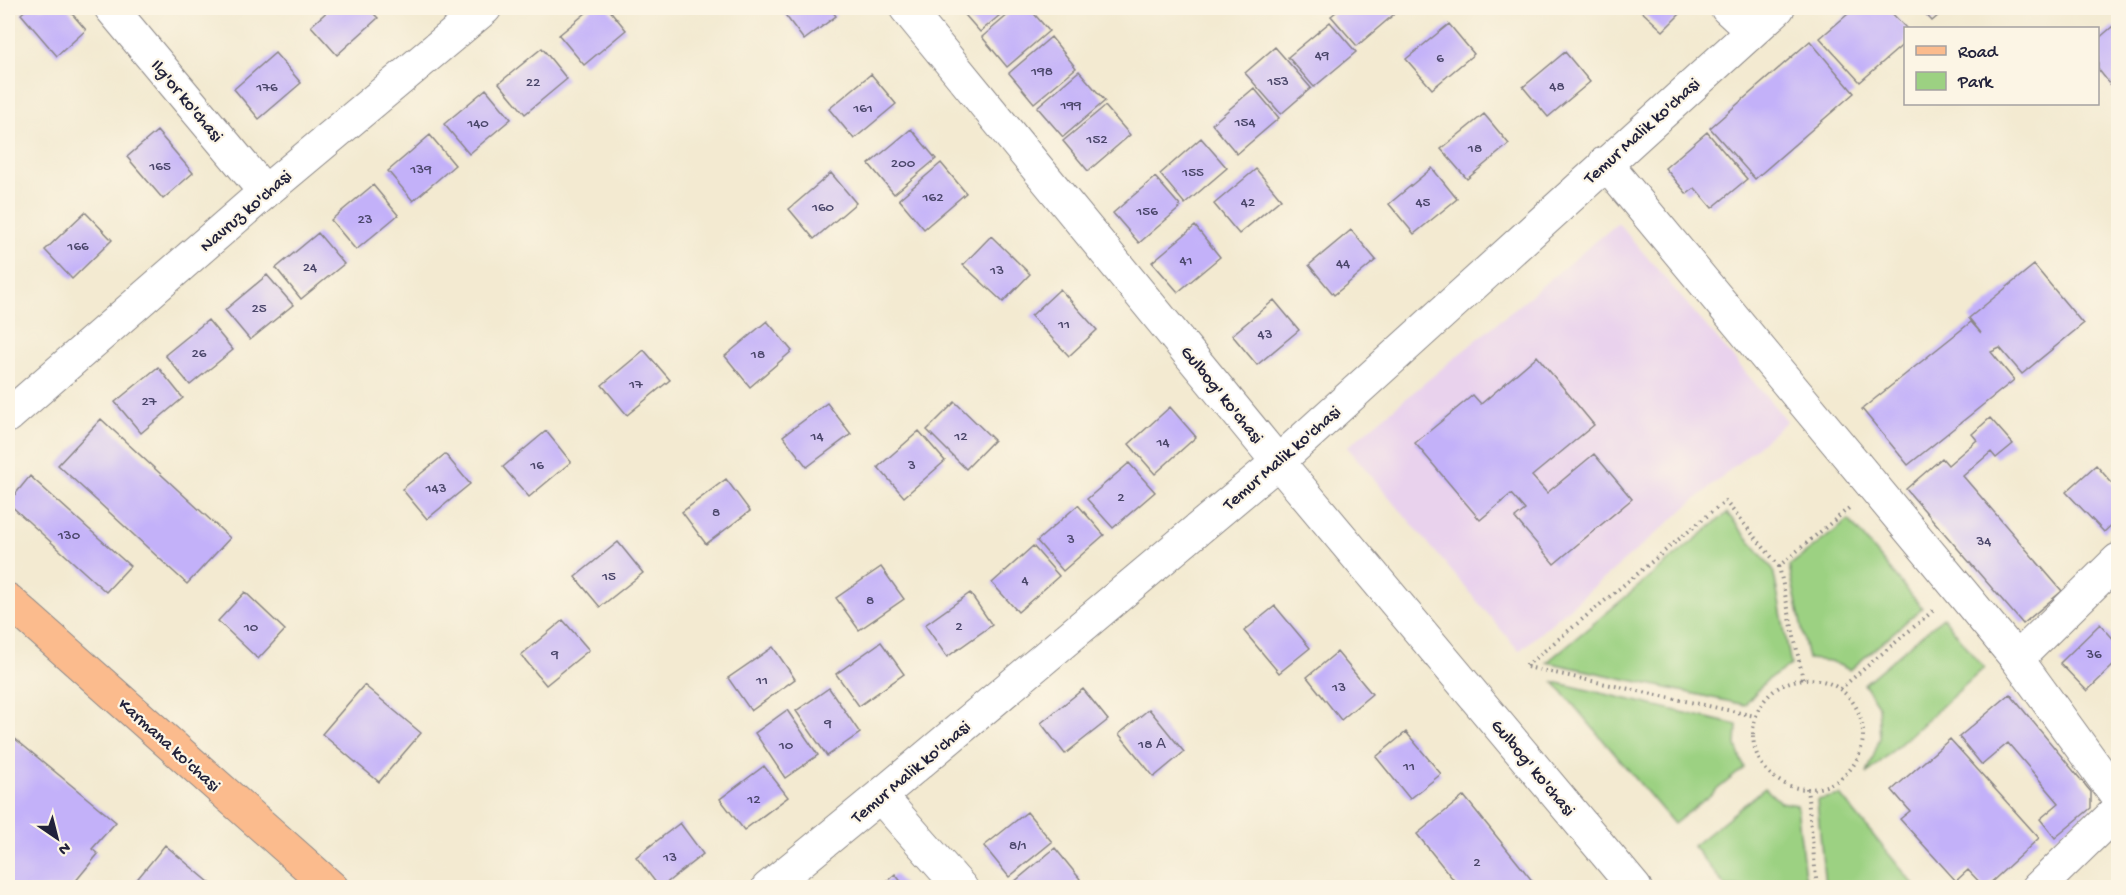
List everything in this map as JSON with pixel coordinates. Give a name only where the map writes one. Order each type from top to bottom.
[{"type":"main road","name":"Karmana ko'chasi","points":[[8,600],[332,888]]},
{"type":"street","name":"Ilg'or ko'chasi","points":[[111,8],[265,192]]},
{"type":"street","name":"Navruz ko'chasi","points":[[8,416],[265,192],[485,8]]},
{"type":"street","name":"Gulbog' ko'chasi","points":[[906,8],[1278,462],[1635,888]]},
{"type":"street","points":[[1728,8],[1751,30]]},
{"type":"street","name":"Temur Malik ko'chasi","points":[[768,888],[1278,462],[1751,30],[1778,8]]},
{"type":"street","points":[[1605,163],[2017,659],[2118,798]]},
{"type":"street","points":[[2017,659],[2118,560]]},
{"type":"street","points":[[880,796],[961,888]]},
{"type":"street","points":[[2038,888],[2118,810]]},
{"type":"path","points":[[1755,716],[1526,666],[1725,501],[1779,566],[1803,679]]},
{"type":"path","points":[[1779,566],[1850,506],[1857,515]]},
{"type":"path","points":[[1840,689],[1934,610],[1927,602]]},
{"type":"path","points":[[1803,679],[1814,679],[1840,689],[1858,710],[1863,727],[1862,743],[1857,759],[1847,773],[1833,783],[1817,788],[1798,788],[1780,781],[1766,770],[1756,753],[1752,735],[1755,716],[1764,700],[1778,687],[1803,679]]},
{"type":"path","points":[[1807,788],[1817,888]]},
{"type":"shaded area","points":[[1618,223],[1787,421],[1519,651],[1347,447]]},
{"type":"green space","points":[[1727,513],[1773,569],[1791,665],[1766,681],[1745,705],[1547,662]]},
{"type":"green space","points":[[1849,520],[1922,608],[1850,670],[1830,661],[1808,659],[1789,566]]},
{"type":"green space","points":[[1943,617],[1984,668],[1867,774],[1880,738],[1878,705],[1864,684]]},
{"type":"green space","points":[[1554,682],[1737,725],[1736,746],[1744,768],[1674,824]]},
{"type":"green space","points":[[1765,788],[1780,802],[1797,805],[1806,887],[1726,887],[1693,846]]},
{"type":"green space","points":[[1840,795],[1916,887],[1825,887],[1817,800]]},
{"type":"building","points":[[28,8],[67,8],[86,30],[57,56],[21,14]]},
{"type":"building","points":[[331,8],[368,8],[378,18],[337,55],[311,26]]},
{"type":"building","points":[[592,8],[608,8],[626,30],[584,65],[559,35]]},
{"type":"building","points":[[780,8],[830,8],[836,16],[804,40]]},
{"type":"building","points":[[959,8],[1008,8],[980,32]]},
{"type":"building","points":[[1016,8],[1029,8],[1049,31],[1007,67],[982,37]]},
{"type":"building","points":[[1341,8],[1397,8],[1399,10],[1357,46],[1331,16]]},
{"type":"building","points":[[1638,8],[1686,8],[1663,31]]},
{"type":"building","points":[[1855,8],[1887,8],[1905,27],[1904,44],[1860,82],[1820,38]]},
{"type":"building","points":[[1920,8],[1947,8],[1932,21]]},
{"type":"building","points":[[1330,22],[1356,52],[1314,87],[1288,57]]},
{"type":"building","points":[[1449,24],[1474,54],[1432,89],[1406,59]]},
{"type":"building","points":[[2113,26],[2118,33],[2118,94],[2099,70],[2099,38]]},
{"type":"building","points":[[1051,37],[1076,68],[1034,103],[1009,73]]},
{"type":"building","points":[[1810,41],[1854,93],[1755,179],[1710,128]]},
{"type":"building","points":[[1275,47],[1311,88],[1281,114],[1245,73]]},
{"type":"building","points":[[542,48],[567,79],[525,114],[499,83]]},
{"type":"building","points":[[1565,52],[1590,82],[1548,117],[1523,87]]},
{"type":"building","points":[[275,53],[301,83],[259,119],[234,89]]},
{"type":"building","points":[[1079,71],[1105,101],[1063,137],[1037,107]]},
{"type":"building","points":[[871,74],[896,104],[854,139],[829,109]]},
{"type":"building","points":[[1254,88],[1279,118],[1237,154],[1212,124]]},
{"type":"building","points":[[486,89],[511,119],[469,154],[444,124]]},
{"type":"building","points":[[1105,106],[1130,135],[1088,171],[1063,141]]},
{"type":"building","points":[[1484,114],[1509,144],[1467,179],[1441,149]]},
{"type":"building","points":[[911,129],[936,159],[894,194],[869,164]]},
{"type":"building","points":[[157,131],[193,173],[163,199],[127,157]]},
{"type":"building","points":[[1707,132],[1747,179],[1712,208],[1695,188],[1687,194],[1665,168]]},
{"type":"building","points":[[430,135],[455,165],[413,201],[388,171]]},
{"type":"building","points":[[1201,138],[1227,168],[1185,204],[1160,174]]},
{"type":"building","points":[[941,163],[966,193],[924,229],[899,199]]},
{"type":"building","points":[[1432,168],[1457,199],[1414,234],[1389,204]]},
{"type":"building","points":[[1256,169],[1281,199],[1239,234],[1214,204]]},
{"type":"building","points":[[831,173],[856,203],[814,239],[789,209]]},
{"type":"building","points":[[1155,177],[1181,207],[1139,243],[1113,213]]},
{"type":"building","points":[[373,185],[398,215],[356,250],[331,220]]},
{"type":"building","points":[[85,212],[112,240],[72,279],[45,250]]},
{"type":"building","points":[[1195,226],[1220,257],[1178,292],[1152,262]]},
{"type":"building","points":[[1351,230],[1376,260],[1334,295],[1309,265]]},
{"type":"building","points":[[318,233],[344,264],[301,299],[276,268]]},
{"type":"building","points":[[991,236],[1030,274],[1003,302],[963,265]]},
{"type":"building","points":[[2034,265],[2083,324],[2022,374],[2000,348],[1991,352],[2014,380],[1908,465],[1862,409],[1971,322],[1981,333],[1969,318]]},
{"type":"building","points":[[267,275],[293,305],[250,340],[225,310]]},
{"type":"building","points":[[1060,289],[1097,330],[1069,356],[1031,316]]},
{"type":"building","points":[[1274,300],[1299,330],[1257,365],[1232,335]]},
{"type":"building","points":[[208,320],[233,350],[190,385],[165,355]]},
{"type":"building","points":[[767,321],[792,351],[750,387],[725,356]]},
{"type":"building","points":[[644,350],[670,380],[627,415],[602,385]]},
{"type":"building","points":[[1537,356],[1594,425],[1532,476],[1547,493],[1594,454],[1632,499],[1554,564],[1515,518],[1525,510],[1511,494],[1480,520],[1415,443],[1473,395],[1481,404]]},
{"type":"building","points":[[158,367],[183,398],[141,433],[115,402]]},
{"type":"building","points":[[955,402],[994,440],[966,469],[927,430]]},
{"type":"building","points":[[827,403],[851,434],[807,467],[783,436]]},
{"type":"building","points":[[1170,407],[1196,437],[1155,474],[1129,444]]},
{"type":"building","points":[[1990,418],[2013,444],[1996,458],[1991,452],[1963,476],[2062,591],[2023,624],[1906,489],[1942,458],[1948,465],[1977,440],[1972,434]]},
{"type":"building","points":[[101,419],[230,538],[187,584],[58,465]]},
{"type":"building","points":[[546,431],[571,462],[529,497],[503,467]]},
{"type":"building","points":[[919,431],[945,461],[904,497],[878,467]]},
{"type":"building","points":[[445,454],[470,484],[427,519],[402,489]]},
{"type":"building","points":[[1129,463],[1155,492],[1113,528],[1087,499]]},
{"type":"building","points":[[2096,465],[2118,490],[2118,519],[2104,532],[2066,492]]},
{"type":"building","points":[[30,476],[130,566],[106,592],[8,503]]},
{"type":"building","points":[[726,479],[750,511],[706,544],[682,512]]},
{"type":"building","points":[[1078,505],[1104,535],[1063,571],[1037,541]]},
{"type":"building","points":[[618,542],[643,573],[600,607],[575,577]]},
{"type":"building","points":[[1033,546],[1059,576],[1018,612],[992,583]]},
{"type":"building","points":[[881,567],[904,599],[859,630],[836,598]]},
{"type":"building","points":[[245,592],[285,630],[258,659],[218,621]]},
{"type":"building","points":[[970,593],[992,625],[947,657],[925,625]]},
{"type":"building","points":[[1275,606],[1310,648],[1279,673],[1244,631]]},
{"type":"building","points":[[563,620],[589,650],[546,685],[521,655]]},
{"type":"building","points":[[2100,624],[2118,644],[2118,661],[2087,691],[2060,663]]},
{"type":"building","points":[[881,642],[904,674],[859,706],[836,674]]},
{"type":"building","points":[[773,647],[795,679],[751,711],[728,678]]},
{"type":"building","points":[[1337,652],[1372,694],[1341,720],[1307,677]]},
{"type":"building","points":[[364,685],[421,733],[379,782],[322,734]]},
{"type":"building","points":[[829,688],[860,733],[827,756],[796,711]]},
{"type":"building","points":[[1083,689],[1108,720],[1065,754],[1041,723]]},
{"type":"building","points":[[2010,694],[2091,792],[2091,808],[2055,838],[2040,819],[2059,803],[2008,743],[1982,765],[1959,737]]},
{"type":"building","points":[[1149,709],[1184,752],[1154,777],[1119,734]]},
{"type":"building","points":[[787,710],[818,755],[785,778],[755,733]]},
{"type":"building","points":[[1406,732],[1441,774],[1410,799],[1376,757]]},
{"type":"building","points":[[8,733],[116,822],[92,849],[98,854],[70,888],[8,888]]},
{"type":"building","points":[[1950,739],[2039,838],[1985,888],[1968,870],[1956,881],[1900,819],[1910,811],[1892,790]]},
{"type":"building","points":[[764,766],[788,797],[744,830],[720,799]]},
{"type":"building","points":[[1464,796],[1538,888],[1460,888],[1417,834]]},
{"type":"building","points":[[1027,812],[1052,842],[1009,877],[984,846]]},
{"type":"building","points":[[680,823],[703,854],[660,888],[636,857]]},
{"type":"building","points":[[165,845],[216,888],[130,888]]},
{"type":"building","points":[[1055,848],[1080,879],[1070,888],[1016,888],[1013,883]]},
{"type":"building","points":[[895,874],[906,888],[879,888]]}]
